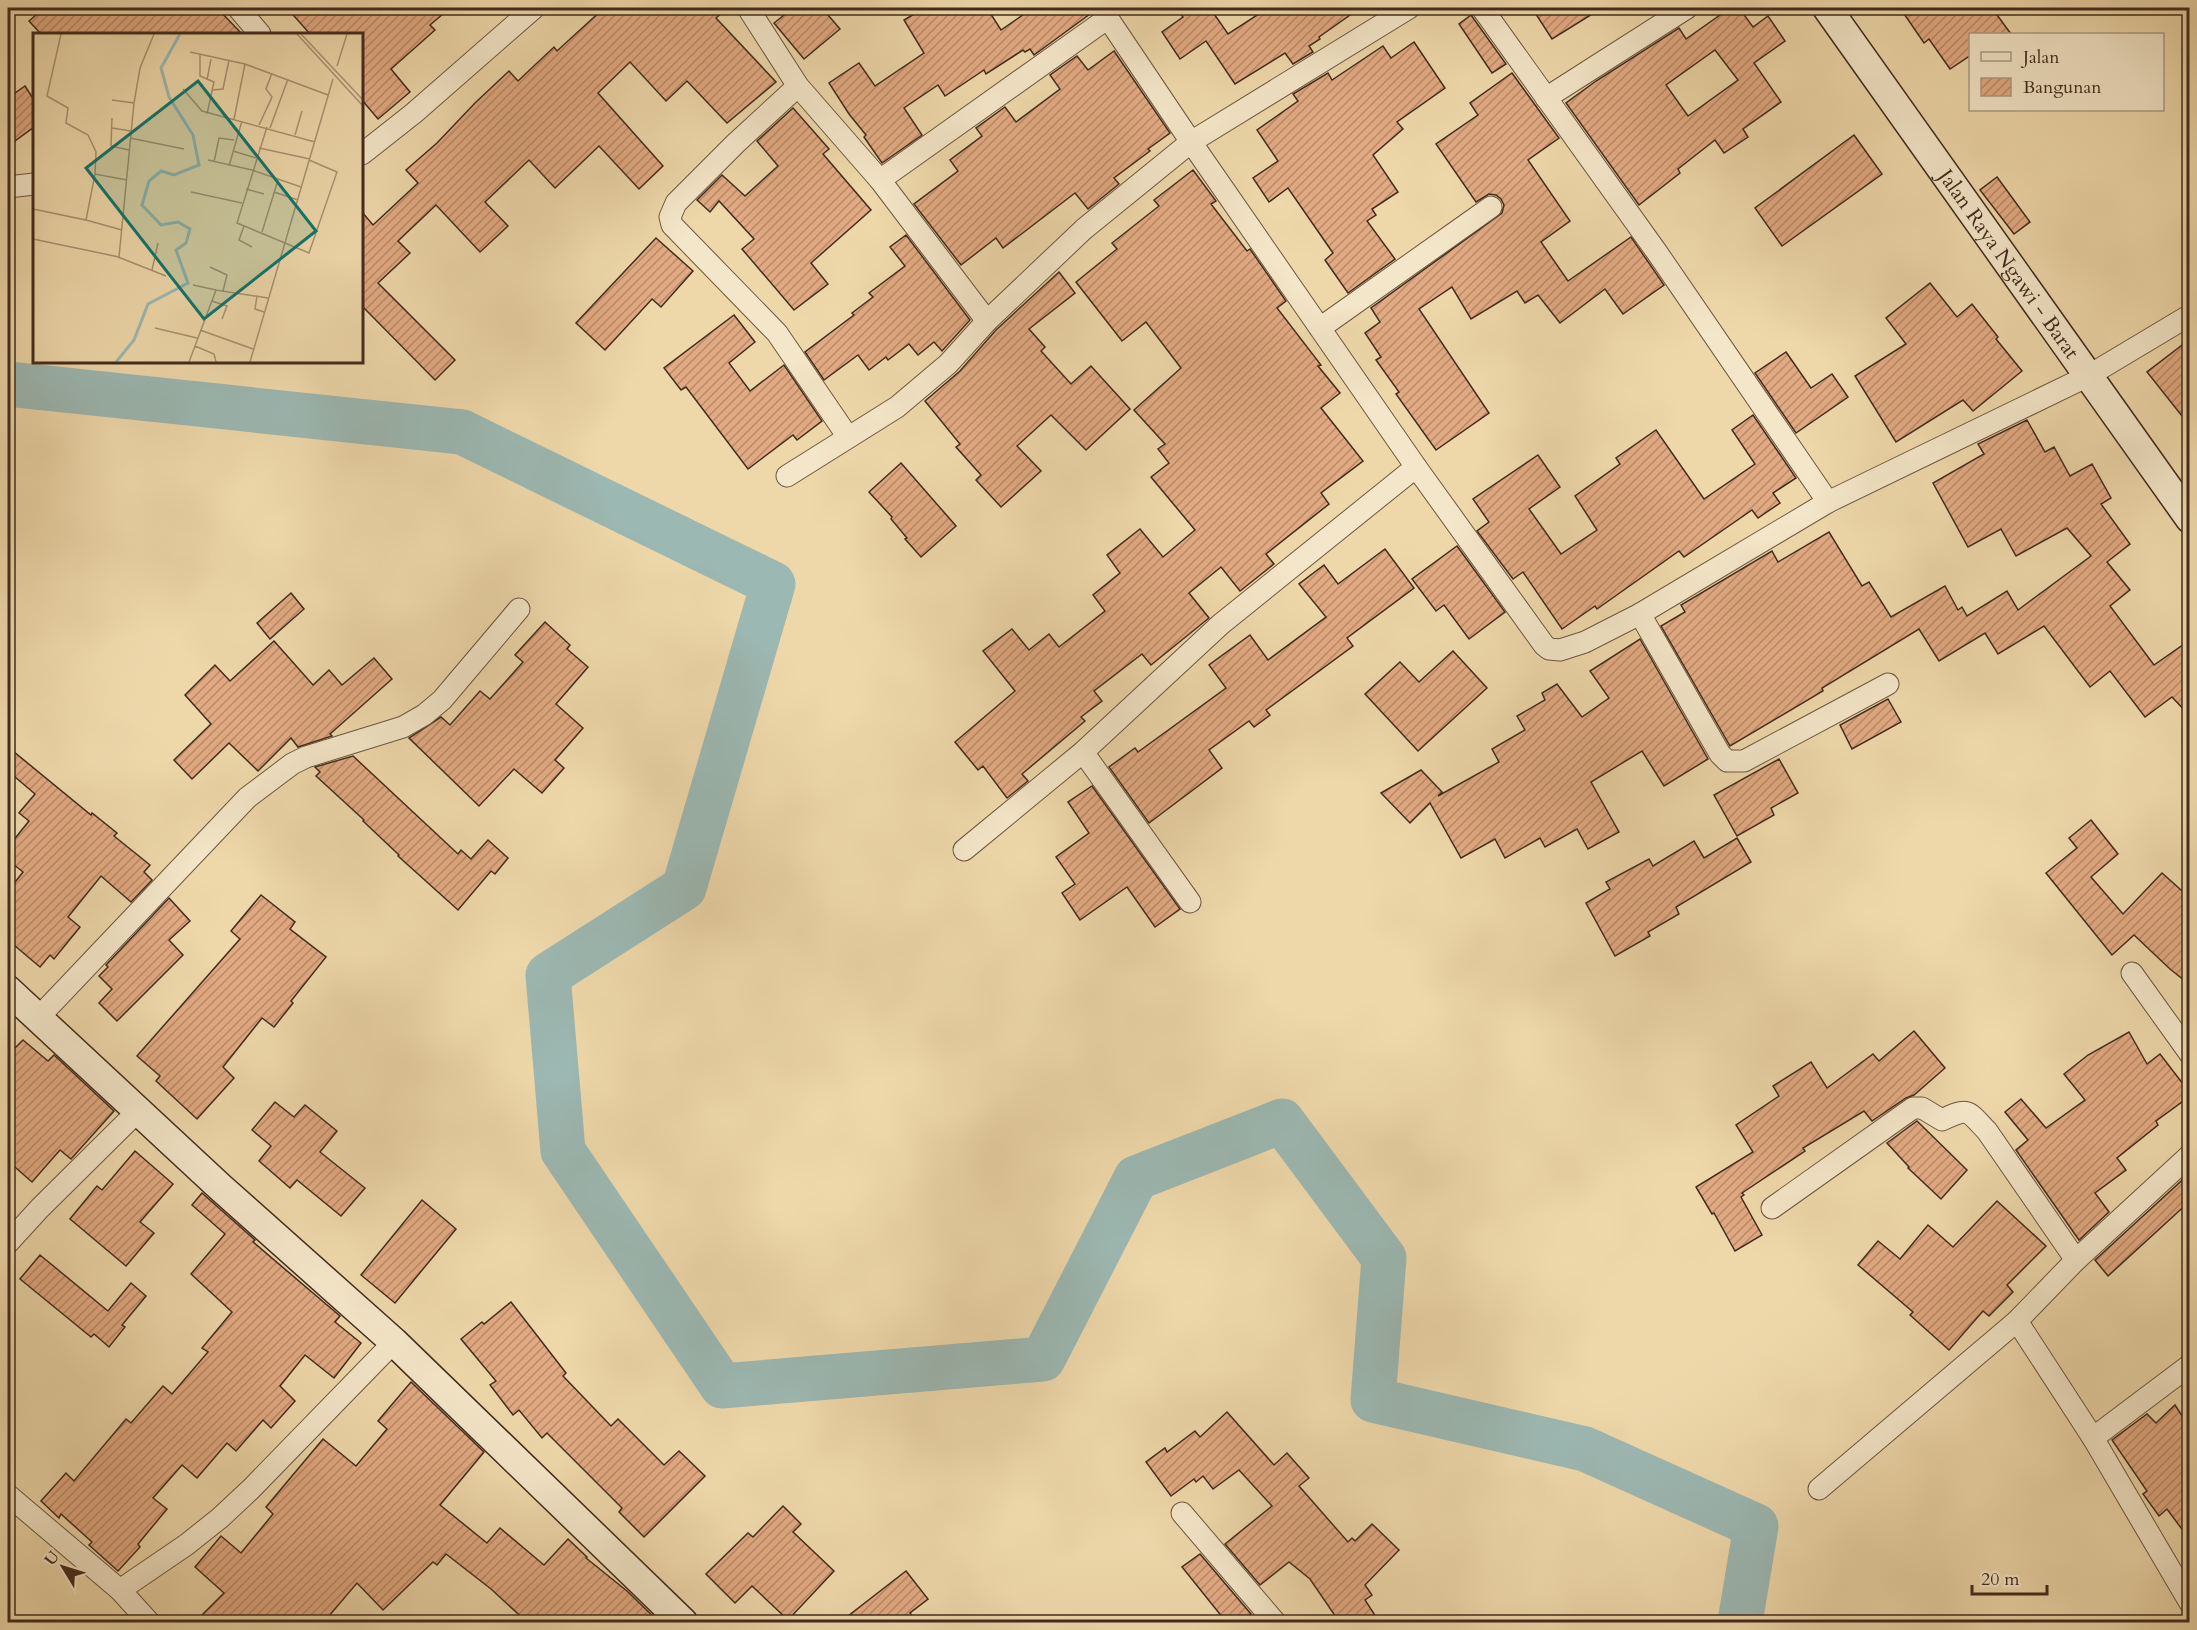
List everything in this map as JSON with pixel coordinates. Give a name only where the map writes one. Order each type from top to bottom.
[{"type":"street","points":[[238,8],[259,33]]},
{"type":"street","points":[[363,152],[414,113],[534,8]]},
{"type":"street","points":[[748,8],[798,86],[880,180],[987,321]]},
{"type":"street","points":[[787,476],[897,407],[948,364],[987,321],[1084,229],[1191,142],[1409,8]]},
{"type":"street","points":[[1482,8],[1656,251],[1828,502]]},
{"type":"street","points":[[1546,98],[1686,8]]},
{"type":"street","name":"Jalan Raya Ngawi - Barat","points":[[1827,8],[2190,519]]},
{"type":"street","points":[[880,180],[1105,13],[1191,142],[1416,466],[1549,649],[1560,650],[1585,642],[1640,614],[1828,502],[2088,376],[2190,315]]},
{"type":"street","points":[[798,86],[676,203],[670,218],[672,225],[777,333],[848,437]]},
{"type":"street","points":[[8,187],[33,184]]},
{"type":"street","points":[[1320,328],[1491,207]]},
{"type":"street","points":[[964,850],[1083,752],[1221,624],[1416,466]]},
{"type":"street","points":[[38,1018],[247,798],[292,764],[306,757],[403,727],[424,715],[442,700],[519,609]]},
{"type":"street","points":[[1640,614],[1720,754],[1727,760],[1744,762],[1887,684]]},
{"type":"street","points":[[1083,752],[1190,902]]},
{"type":"street","points":[[2132,973],[2190,1054]]},
{"type":"street","points":[[8,990],[138,1111],[394,1342],[683,1623]]},
{"type":"street","points":[[1772,1208],[1913,1108],[1922,1108],[1941,1120],[1963,1111],[1970,1113],[1987,1131],[2076,1260]]},
{"type":"street","points":[[8,1244],[40,1208],[138,1111]]},
{"type":"street","points":[[1819,1489],[2017,1321],[2076,1260],[2190,1155]]},
{"type":"street","points":[[2017,1321],[2093,1438],[2190,1603]]},
{"type":"street","points":[[120,1590],[186,1545],[220,1518],[394,1342]]},
{"type":"street","points":[[2093,1438],[2189,1367]]},
{"type":"street","points":[[8,1495],[120,1590],[149,1623]]},
{"type":"street","points":[[1182,1513],[1275,1623]]},
{"type":"building","points":[[44,8],[217,8],[241,33],[40,33],[29,21]]},
{"type":"building","points":[[287,8],[450,8],[430,25],[435,30],[391,69],[410,92],[378,119],[363,101],[363,33],[309,33]]},
{"type":"building","points":[[604,8],[727,8],[716,18],[776,82],[727,123],[687,81],[666,101],[630,62],[598,93],[663,166],[639,189],[599,146],[555,188],[529,160],[485,202],[508,226],[480,252],[436,205],[398,241],[410,253],[378,283],[455,360],[435,380],[363,307],[363,213],[373,225],[418,183],[406,170],[437,143],[475,103],[509,71],[518,81],[554,47],[557,51]]},
{"type":"building","points":[[793,8],[822,8],[840,29],[804,59],[774,23]]},
{"type":"building","points":[[924,8],[987,8],[1001,30],[1033,8],[1088,8],[1090,14],[1034,55],[1030,49],[1025,52],[1023,50],[986,74],[984,70],[945,96],[938,85],[904,108],[922,135],[882,163],[864,137],[866,135],[829,83],[859,63],[875,86],[924,53],[904,20]]},
{"type":"building","points":[[1177,8],[1210,8],[1228,34],[1268,8],[1360,8],[1309,46],[1313,52],[1293,64],[1285,53],[1235,84],[1206,41],[1180,59],[1162,32],[1183,17]]},
{"type":"building","points":[[1532,8],[1602,8],[1552,39]]},
{"type":"building","points":[[1730,8],[1739,8],[1753,27],[1768,16],[1785,41],[1754,63],[1781,102],[1743,129],[1748,137],[1724,153],[1715,140],[1678,169],[1680,173],[1639,205],[1566,103],[1679,28],[1686,39]],"holes":[[[1715,50],[1738,80],[1688,116],[1666,85]]]},
{"type":"building","points":[[1900,8],[1992,8],[2010,33],[1969,33],[1969,56],[1950,69],[1929,39],[1924,43]]},
{"type":"building","points":[[1471,15],[1506,64],[1492,73],[1459,24]]},
{"type":"building","points":[[1414,42],[1445,88],[1397,122],[1403,129],[1373,155],[1398,192],[1372,209],[1376,215],[1367,221],[1395,259],[1348,293],[1325,260],[1333,253],[1288,188],[1269,202],[1253,178],[1278,161],[1257,130],[1298,101],[1293,94],[1328,73],[1332,80],[1383,46],[1391,58]]},
{"type":"building","points":[[1114,51],[1170,133],[1114,178],[1119,184],[1088,209],[1075,193],[1003,248],[996,238],[961,265],[914,204],[958,171],[950,160],[982,136],[976,128],[1005,107],[1016,122],[1060,89],[1050,75],[1077,56],[1088,70]]},
{"type":"building","points":[[1512,73],[1559,138],[1528,160],[1570,221],[1541,242],[1568,281],[1631,237],[1664,285],[1623,314],[1605,289],[1560,323],[1538,295],[1525,303],[1517,291],[1471,319],[1452,287],[1419,309],[1489,413],[1436,450],[1396,394],[1399,392],[1376,360],[1381,357],[1365,333],[1380,322],[1371,308],[1502,213],[1504,205],[1496,195],[1489,194],[1476,202],[1436,144],[1478,115],[1470,103]]},
{"type":"building","points":[[25,86],[33,98],[33,128],[8,146],[8,98]]},
{"type":"building","points":[[793,108],[829,149],[823,154],[871,210],[811,263],[828,284],[794,310],[742,249],[754,239],[719,201],[710,212],[697,200],[722,175],[745,196],[778,166],[757,141]]},
{"type":"building","points":[[1854,135],[1882,174],[1782,246],[1755,208]]},
{"type":"building","points":[[1193,170],[1216,201],[1211,204],[1247,251],[1250,249],[1286,301],[1277,308],[1340,393],[1321,408],[1363,461],[1321,493],[1329,504],[1266,554],[1274,564],[1240,591],[1221,567],[1189,593],[1209,618],[1151,665],[1142,654],[1094,691],[1102,701],[1081,717],[1085,721],[1022,774],[1028,781],[1007,798],[983,766],[978,770],[955,742],[1015,691],[983,651],[1012,629],[1029,650],[1049,634],[1059,647],[1105,611],[1093,595],[1120,573],[1107,555],[1140,529],[1163,557],[1195,530],[1151,477],[1169,463],[1158,449],[1165,444],[1134,410],[1181,368],[1146,322],[1122,341],[1076,282],[1117,249],[1112,243],[1159,206],[1154,200]]},
{"type":"building","points":[[1997,177],[2030,222],[2014,234],[1980,190]]},
{"type":"building","points":[[906,235],[970,320],[942,351],[934,342],[918,355],[909,344],[888,360],[886,357],[869,370],[858,355],[824,380],[805,352],[854,315],[852,313],[873,297],[869,293],[905,266],[890,247]]},
{"type":"building","points":[[656,238],[693,271],[661,307],[652,299],[605,350],[576,323]]},
{"type":"building","points":[[1059,272],[1075,293],[1029,329],[1045,347],[1041,351],[1071,384],[1091,366],[1130,409],[1086,450],[1051,415],[1017,446],[1041,471],[1001,507],[976,480],[981,475],[956,447],[960,444],[925,401],[960,371],[996,330]]},
{"type":"building","points":[[1930,283],[1957,317],[1972,304],[2022,371],[1973,411],[1963,400],[1896,442],[1855,376],[1906,344],[1886,318]]},
{"type":"building","points":[[734,315],[755,342],[729,363],[750,391],[784,365],[822,421],[797,440],[793,435],[748,469],[686,387],[681,390],[664,368]]},
{"type":"building","points":[[2190,339],[2190,426],[2147,372]]},
{"type":"building","points":[[1786,352],[1811,388],[1832,374],[1848,397],[1796,433],[1755,373]]},
{"type":"building","points":[[1753,415],[1796,478],[1773,493],[1780,503],[1758,518],[1752,510],[1684,557],[1679,551],[1597,609],[1595,606],[1562,629],[1523,572],[1513,579],[1477,531],[1489,522],[1473,499],[1538,455],[1560,487],[1529,509],[1561,554],[1597,530],[1575,496],[1620,464],[1616,458],[1656,430],[1704,499],[1755,464],[1732,430]]},
{"type":"building","points":[[2027,420],[2045,452],[2054,447],[2070,476],[2092,464],[2111,498],[2101,504],[2130,544],[2107,562],[2130,590],[2110,606],[2154,665],[2190,640],[2190,716],[2172,697],[2145,717],[2110,671],[2090,687],[2044,626],[1998,654],[1985,633],[1939,661],[1919,629],[1822,688],[1823,691],[1730,746],[1661,626],[1685,612],[1681,605],[1772,551],[1778,562],[1829,532],[1862,586],[1869,582],[1891,617],[1945,586],[1958,610],[1962,607],[1967,616],[2007,591],[2018,610],[2091,556],[2067,528],[2016,556],[2001,529],[1968,547],[1933,483],[1984,454],[1978,444]]},
{"type":"building","points":[[901,463],[956,526],[921,557],[905,539],[907,538],[891,519],[892,517],[869,492]]},
{"type":"building","points":[[1457,546],[1505,612],[1469,639],[1444,605],[1436,611],[1412,579]]},
{"type":"building","points":[[1385,549],[1414,588],[1347,638],[1353,646],[1266,710],[1270,715],[1254,727],[1249,721],[1209,750],[1222,768],[1149,823],[1109,767],[1135,748],[1138,752],[1226,688],[1209,665],[1250,635],[1268,660],[1326,617],[1299,584],[1324,565],[1338,584]]},
{"type":"building","points":[[291,593],[304,609],[270,639],[257,623]]},
{"type":"building","points":[[545,622],[570,645],[567,649],[588,667],[556,704],[583,728],[555,760],[564,768],[542,793],[514,769],[479,806],[409,738],[441,717],[450,725],[480,691],[490,699],[523,662],[515,655]]},
{"type":"building","points":[[1640,639],[1708,759],[1664,786],[1642,751],[1591,782],[1619,832],[1588,849],[1577,829],[1545,847],[1540,838],[1505,858],[1495,839],[1461,858],[1430,803],[1410,823],[1381,793],[1421,770],[1442,792],[1438,796],[1499,762],[1492,749],[1525,730],[1517,716],[1545,700],[1542,693],[1557,684],[1582,717],[1609,698],[1590,671]]},
{"type":"building","points":[[274,641],[313,685],[329,670],[342,685],[374,658],[392,679],[330,734],[332,736],[298,747],[291,738],[258,771],[229,743],[192,779],[174,760],[211,724],[185,695],[215,665],[230,681]]},
{"type":"building","points":[[1453,651],[1487,688],[1418,751],[1365,694],[1400,662],[1419,682]]},
{"type":"building","points":[[1888,699],[1901,722],[1852,749],[1840,725]]},
{"type":"building","points":[[8,747],[91,815],[92,813],[117,833],[114,836],[150,865],[144,872],[152,880],[131,902],[101,876],[68,917],[80,927],[54,959],[50,955],[40,967],[8,940],[8,891],[23,872],[8,860],[8,847],[29,821],[19,813],[35,794],[8,771]]},
{"type":"building","points":[[353,756],[458,854],[461,850],[471,859],[488,840],[508,858],[495,874],[491,871],[458,910],[398,856],[364,820],[316,776],[320,772],[315,767]]},
{"type":"building","points":[[1779,759],[1798,793],[1771,808],[1774,815],[1737,836],[1714,795]]},
{"type":"building","points":[[1092,786],[1180,909],[1155,927],[1127,887],[1080,920],[1062,893],[1075,884],[1056,857],[1089,833],[1068,802]]},
{"type":"building","points":[[2091,820],[2118,854],[2091,877],[2123,914],[2162,873],[2190,898],[2190,985],[2134,935],[2112,955],[2046,873],[2077,848],[2069,838]]},
{"type":"building","points":[[1737,838],[1751,862],[1676,907],[1679,914],[1648,932],[1650,936],[1615,956],[1586,903],[1610,889],[1606,882],[1649,859],[1653,866],[1694,841],[1704,858]]},
{"type":"building","points":[[261,895],[295,922],[290,929],[326,957],[291,1001],[293,1003],[274,1027],[262,1018],[223,1067],[234,1078],[197,1119],[156,1081],[160,1076],[137,1056],[240,939],[231,931]]},
{"type":"building","points":[[169,898],[190,921],[169,940],[183,955],[117,1021],[99,1003],[112,989],[99,976],[108,967],[106,965]]},
{"type":"building","points":[[1914,1031],[1945,1068],[1914,1095],[1872,1121],[1864,1111],[1803,1148],[1805,1151],[1742,1193],[1744,1195],[1741,1197],[1762,1235],[1735,1251],[1714,1213],[1712,1214],[1696,1187],[1753,1152],[1736,1125],[1779,1096],[1773,1086],[1811,1062],[1827,1088],[1873,1054],[1879,1061]]},
{"type":"building","points":[[2129,1032],[2147,1064],[2160,1054],[2190,1096],[2156,1121],[2158,1125],[2117,1158],[2126,1170],[2095,1193],[2109,1212],[2079,1240],[2016,1150],[2028,1140],[2005,1112],[2021,1099],[2046,1128],[2085,1100],[2064,1074],[2088,1055]]},
{"type":"building","points":[[23,1040],[48,1061],[54,1055],[114,1111],[71,1159],[60,1150],[32,1182],[8,1161],[8,1055]]},
{"type":"building","points":[[275,1102],[294,1117],[305,1105],[337,1131],[320,1152],[365,1188],[341,1216],[297,1180],[290,1188],[259,1161],[271,1146],[252,1130]]},
{"type":"building","points":[[1917,1121],[1967,1170],[1941,1199],[1908,1168],[1887,1143]]},
{"type":"building","points":[[135,1151],[173,1184],[140,1222],[154,1233],[126,1266],[70,1219],[97,1186],[102,1190]]},
{"type":"building","points":[[2190,1173],[2190,1201],[2108,1276],[2095,1260]]},
{"type":"building","points":[[202,1193],[255,1240],[253,1242],[340,1316],[335,1322],[361,1343],[334,1378],[305,1355],[280,1386],[295,1401],[271,1428],[263,1420],[236,1451],[227,1443],[197,1478],[182,1465],[153,1498],[167,1509],[138,1544],[140,1547],[118,1571],[89,1545],[92,1542],[61,1514],[59,1518],[41,1501],[66,1473],[74,1481],[126,1419],[131,1423],[163,1386],[172,1394],[208,1352],[202,1348],[232,1312],[191,1274],[225,1234],[192,1205]]},
{"type":"building","points":[[422,1200],[456,1229],[395,1303],[361,1275]]},
{"type":"building","points":[[1997,1201],[2046,1246],[2007,1285],[2013,1292],[1989,1316],[1983,1311],[1949,1350],[1910,1315],[1913,1312],[1858,1265],[1878,1241],[1900,1259],[1928,1225],[1953,1247]]},
{"type":"building","points":[[40,1255],[108,1311],[131,1283],[146,1296],[122,1325],[125,1327],[109,1347],[94,1334],[91,1337],[20,1279]]},
{"type":"building","points":[[511,1302],[566,1373],[563,1376],[611,1426],[618,1419],[664,1465],[679,1451],[705,1476],[644,1537],[619,1512],[622,1508],[547,1433],[542,1438],[519,1410],[513,1415],[490,1385],[496,1381],[461,1339]]},
{"type":"building","points":[[411,1382],[484,1452],[440,1505],[487,1543],[500,1528],[544,1565],[568,1539],[586,1558],[627,1591],[660,1623],[528,1623],[491,1589],[446,1554],[437,1565],[433,1562],[383,1610],[357,1583],[323,1623],[194,1623],[224,1593],[195,1567],[221,1536],[241,1553],[273,1514],[266,1507],[323,1439],[356,1466],[387,1429],[378,1421]]},
{"type":"building","points":[[2175,1405],[2190,1428],[2190,1540],[2167,1509],[2159,1516],[2143,1494],[2147,1491],[2112,1440],[2147,1414],[2156,1423]]},
{"type":"building","points":[[1227,1412],[1274,1465],[1287,1453],[1309,1478],[1299,1486],[1348,1542],[1352,1538],[1355,1541],[1372,1524],[1399,1550],[1365,1585],[1372,1595],[1365,1600],[1380,1623],[1340,1623],[1310,1579],[1289,1562],[1260,1585],[1225,1544],[1272,1506],[1239,1470],[1213,1489],[1203,1476],[1196,1482],[1194,1479],[1171,1496],[1146,1462],[1165,1448],[1167,1452],[1195,1431],[1200,1437]]},
{"type":"building","points":[[783,1506],[801,1524],[793,1532],[834,1571],[788,1620],[752,1586],[735,1603],[706,1574],[748,1533],[753,1537]]},
{"type":"building","points":[[1200,1554],[1251,1614],[1240,1623],[1227,1623],[1182,1567]]},
{"type":"building","points":[[906,1571],[928,1599],[910,1613],[918,1623],[839,1623]]},
{"type":"waterway","points":[[8,384],[462,432],[773,584],[684,888],[548,975],[563,1151],[722,1386],[1043,1359],[1136,1178],[1282,1121],[1384,1258],[1373,1400],[1585,1449],[1756,1526],[1740,1622]]}]
